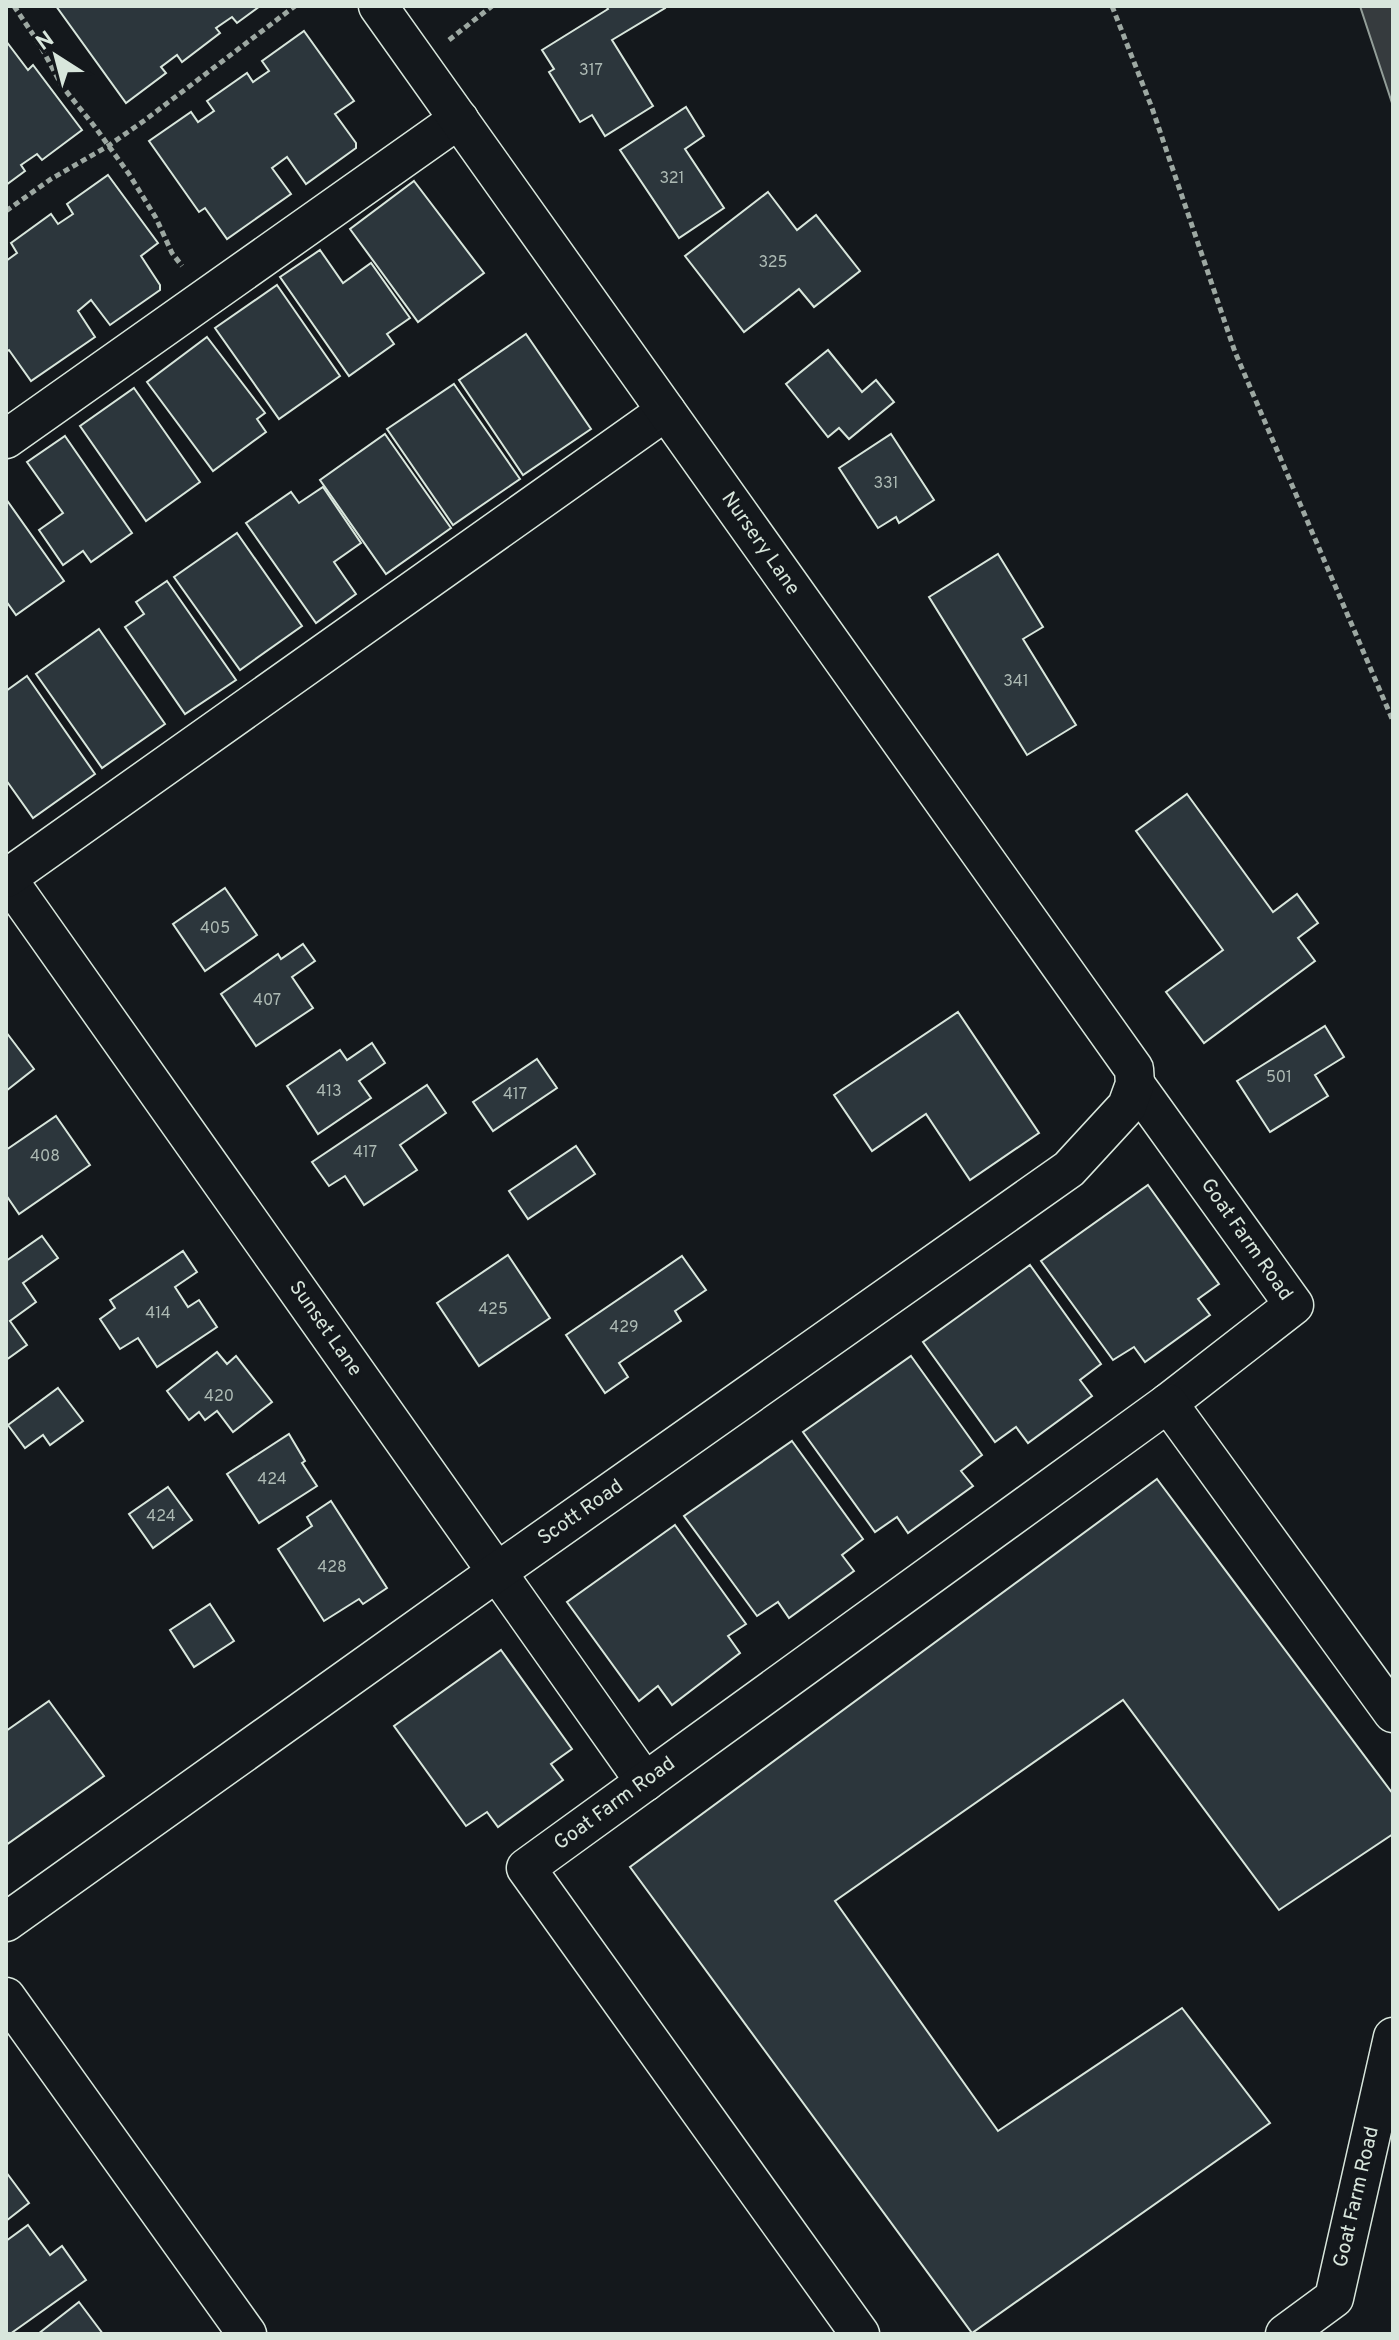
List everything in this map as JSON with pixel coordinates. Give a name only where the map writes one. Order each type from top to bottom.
[{"type":"street","name":"Nursery Lane","points":[[378,6],[1134,1069],[1135,1084]]},
{"type":"street","points":[[6,439],[459,119]]},
{"type":"street","points":[[6,877],[666,411]]},
{"type":"street","name":"Sunset Lane","points":[[6,877],[645,1782]]},
{"type":"street","name":"Goat Farm Road","points":[[860,2334],[526,1868],[1168,1403],[1294,1305],[1135,1084]]},
{"type":"street","name":"Scott Road","points":[[6,1922],[1069,1169],[1127,1106],[1135,1084]]},
{"type":"street","points":[[1168,1403],[1393,1713]]},
{"type":"street","points":[[6,1997],[247,2334]]},
{"type":"street","name":"Goat Farm Road","points":[[1285,2334],[1334,2298],[1393,2037]]},
{"type":"path","points":[[14,6],[62,86],[108,146],[156,218],[172,253],[205,299]]},
{"type":"path","points":[[6,211],[51,179],[108,146],[295,6]]},
{"type":"path","points":[[419,63],[492,6]]},
{"type":"path","points":[[1112,6],[1152,108],[1235,352],[1393,721]]},
{"type":"shaded area","points":[[1360,6],[1393,6],[1393,106]]},
{"type":"building","points":[[56,6],[260,6],[237,23],[232,17],[216,28],[220,33],[182,62],[177,55],[161,67],[166,73],[126,103]]},
{"type":"building","points":[[606,6],[665,8],[612,40],[653,106],[605,136],[592,115],[580,122],[549,72],[554,69],[542,50],[608,9]]},
{"type":"building","points":[[304,31],[354,101],[335,114],[356,143],[356,148],[306,184],[287,157],[272,168],[291,194],[227,239],[205,208],[199,212],[149,141],[191,112],[198,122],[214,111],[207,101],[247,73],[253,82],[269,71],[262,61]]},
{"type":"building","points":[[6,41],[28,70],[33,65],[82,130],[42,160],[37,154],[21,165],[25,171],[6,185]]},
{"type":"building","points":[[686,107],[704,136],[685,149],[724,208],[679,238],[620,150]]},
{"type":"building","points":[[108,175],[158,243],[141,256],[160,285],[160,290],[110,325],[91,300],[78,311],[95,337],[31,381],[9,350],[6,352],[6,261],[17,253],[11,243],[51,214],[58,224],[73,214],[67,204]]},
{"type":"building","points":[[414,181],[484,273],[418,322],[350,229]]},
{"type":"building","points":[[768,192],[797,230],[816,215],[860,271],[814,307],[799,289],[744,332],[685,256]]},
{"type":"building","points":[[320,250],[343,283],[371,263],[410,318],[387,334],[394,344],[349,376],[280,277]]},
{"type":"building","points":[[277,285],[340,376],[279,419],[215,328]]},
{"type":"building","points":[[526,334],[591,429],[523,475],[459,380]]},
{"type":"building","points":[[207,337],[265,413],[257,419],[266,432],[213,471],[147,382]]},
{"type":"building","points":[[828,350],[862,392],[876,380],[894,402],[849,439],[839,428],[828,437],[786,384]]},
{"type":"building","points":[[454,384],[520,479],[453,525],[387,429]]},
{"type":"building","points":[[134,388],[200,482],[146,521],[80,426]]},
{"type":"building","points":[[385,434],[451,528],[386,574],[320,480]]},
{"type":"building","points":[[891,434],[934,500],[899,523],[896,517],[878,528],[839,468]]},
{"type":"building","points":[[65,436],[132,533],[91,562],[83,551],[63,565],[39,530],[63,513],[27,462]]},
{"type":"building","points":[[323,487],[361,543],[334,562],[356,594],[316,623],[246,523],[291,492],[299,503]]},
{"type":"building","points":[[6,499],[64,581],[16,615],[6,601]]},
{"type":"building","points":[[237,533],[302,626],[240,670],[174,577]]},
{"type":"building","points":[[998,554],[1043,627],[1023,639],[1076,725],[1027,755],[929,597]]},
{"type":"building","points":[[167,581],[236,680],[185,714],[125,627],[144,614],[136,602]]},
{"type":"building","points":[[99,629],[165,724],[102,768],[36,674]]},
{"type":"building","points":[[27,676],[95,774],[33,818],[6,780],[6,691]]},
{"type":"building","points":[[1187,794],[1273,912],[1297,894],[1318,923],[1298,938],[1315,961],[1204,1043],[1166,992],[1223,950],[1136,831]]},
{"type":"building","points":[[225,888],[257,935],[205,971],[173,924]]},
{"type":"building","points":[[303,944],[315,961],[292,977],[313,1008],[256,1046],[221,994],[278,954],[281,959]]},
{"type":"building","points":[[958,1012],[1039,1133],[970,1180],[926,1114],[872,1151],[834,1095]]},
{"type":"building","points":[[1325,1026],[1344,1057],[1315,1075],[1328,1096],[1270,1132],[1237,1081]]},
{"type":"building","points":[[6,1032],[34,1069],[6,1091]]},
{"type":"building","points":[[372,1043],[385,1063],[359,1081],[371,1098],[318,1134],[287,1086],[340,1050],[347,1060]]},
{"type":"building","points":[[537,1059],[557,1088],[493,1131],[473,1102]]},
{"type":"building","points":[[427,1085],[446,1113],[400,1145],[417,1170],[364,1205],[345,1176],[329,1186],[312,1162]]},
{"type":"building","points":[[56,1116],[90,1165],[19,1214],[6,1195],[6,1150]]},
{"type":"building","points":[[576,1146],[595,1174],[528,1219],[509,1191]]},
{"type":"building","points":[[1148,1185],[1219,1284],[1198,1299],[1210,1315],[1145,1362],[1134,1347],[1113,1360],[1041,1261]]},
{"type":"building","points":[[42,1236],[58,1258],[23,1283],[36,1302],[10,1321],[27,1345],[6,1360],[6,1261]]},
{"type":"building","points":[[183,1251],[197,1272],[175,1287],[188,1307],[199,1300],[217,1327],[157,1367],[138,1338],[120,1349],[100,1319],[115,1308],[110,1300]]},
{"type":"building","points":[[508,1255],[550,1318],[479,1366],[437,1303]]},
{"type":"building","points":[[682,1256],[706,1290],[675,1311],[681,1321],[619,1363],[628,1377],[605,1393],[566,1335]]},
{"type":"building","points":[[1030,1265],[1101,1364],[1080,1380],[1092,1396],[1028,1443],[1016,1427],[995,1442],[923,1342]]},
{"type":"building","points":[[217,1352],[227,1364],[236,1356],[272,1402],[233,1432],[217,1411],[205,1420],[199,1412],[189,1420],[167,1391]]},
{"type":"building","points":[[911,1356],[982,1455],[961,1471],[973,1486],[908,1533],[897,1517],[875,1532],[803,1432]]},
{"type":"building","points":[[58,1388],[83,1421],[50,1445],[43,1435],[25,1448],[8,1425]]},
{"type":"building","points":[[289,1434],[317,1486],[259,1523],[227,1474]]},
{"type":"building","points":[[792,1441],[863,1539],[842,1555],[854,1571],[789,1618],[778,1602],[757,1616],[684,1516]]},
{"type":"building","points":[[1157,1479],[1393,1794],[1393,1834],[1279,1910],[1123,1700],[835,1901],[998,2131],[1182,2008],[1270,2123],[972,2333],[630,1867]]},
{"type":"building","points":[[168,1487],[192,1520],[153,1548],[129,1514]]},
{"type":"building","points":[[331,1501],[387,1588],[363,1604],[359,1599],[324,1621],[278,1549],[312,1526],[307,1517]]},
{"type":"building","points":[[675,1525],[746,1624],[728,1636],[740,1653],[672,1705],[658,1686],[639,1701],[567,1602]]},
{"type":"building","points":[[210,1604],[234,1641],[194,1667],[170,1630]]},
{"type":"building","points":[[501,1650],[572,1749],[551,1764],[563,1780],[498,1827],[487,1812],[466,1826],[394,1726]]},
{"type":"building","points":[[49,1701],[104,1776],[6,1845],[6,1731]]},
{"type":"building","points":[[6,2172],[29,2203],[6,2221]]},
{"type":"building","points":[[28,2225],[50,2255],[62,2246],[86,2280],[6,2334],[6,2241]]},
{"type":"building","points":[[79,2302],[103,2334],[38,2334]]}]
